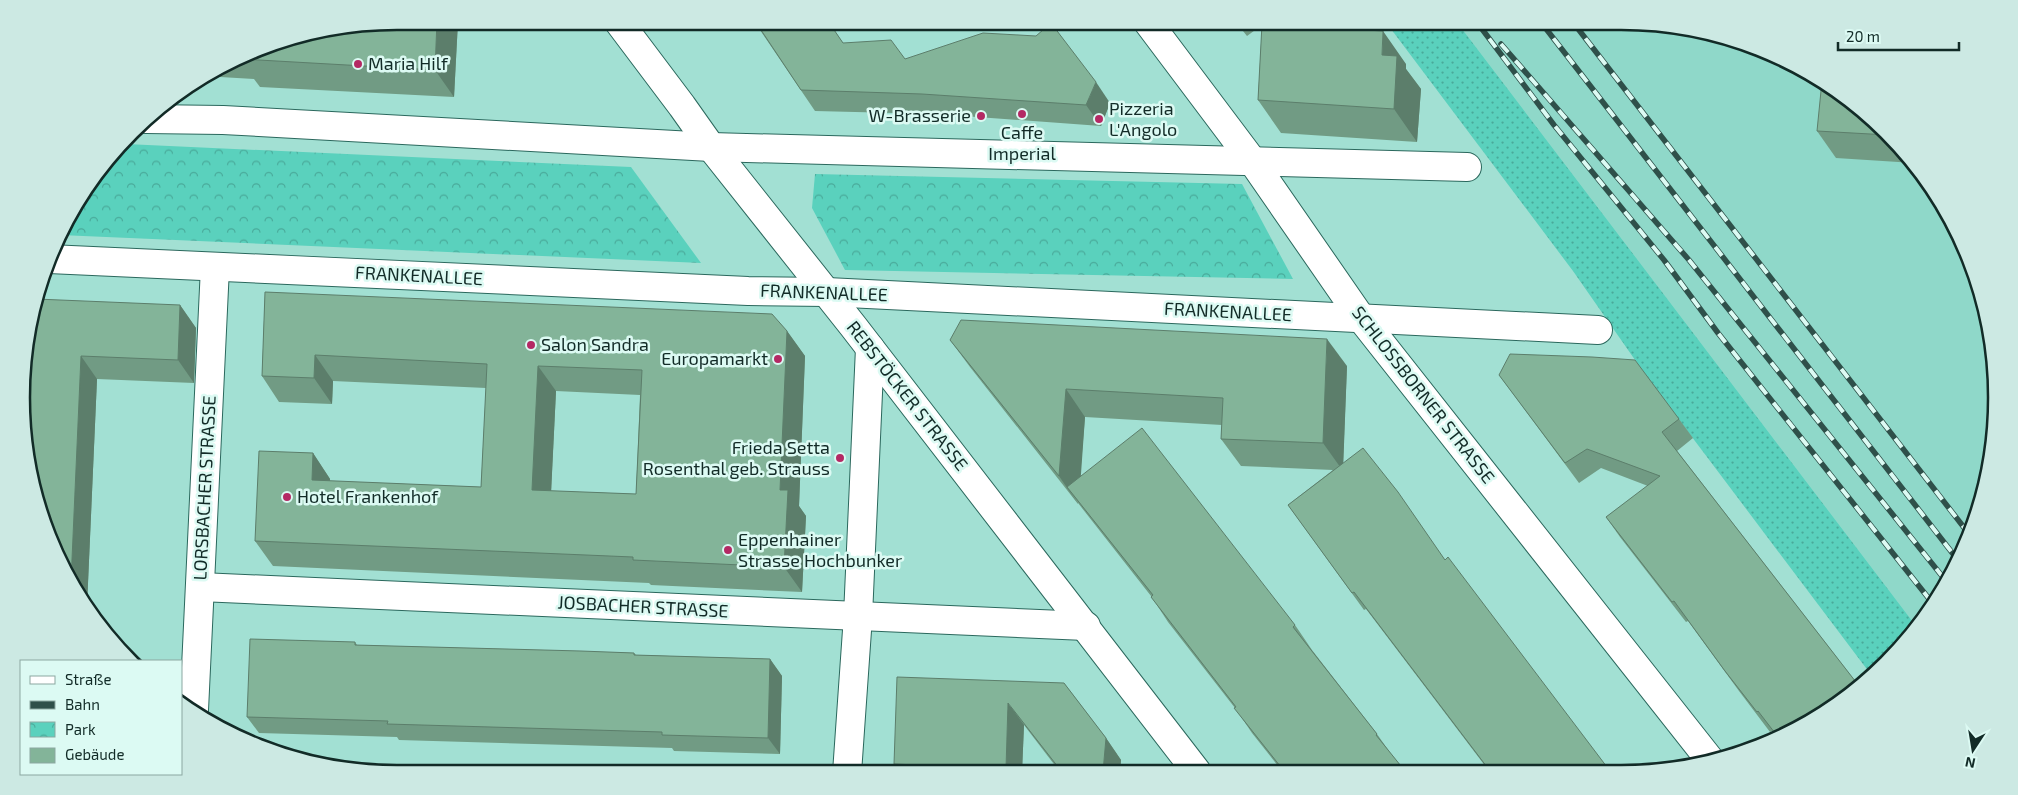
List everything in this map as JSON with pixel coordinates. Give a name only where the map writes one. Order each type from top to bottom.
[{"type":"street","name":"REBSTÖCKER STRASSE","points":[[625,30],[711,147],[870,348],[1192,765]]},
{"type":"street","name":"SCHLOSSBORNER STRASSE","points":[[1154,30],[1253,162],[1361,318],[1706,755]]},
{"type":"street","points":[[157,119],[223,120],[711,147],[1467,167]]},
{"type":"street","name":"FRANKENALLEE","points":[[57,259],[739,290],[826,292],[1598,330]]},
{"type":"street","name":"LORSBACHER STRASSE","points":[[194,704],[216,267]]},
{"type":"street","points":[[849,765],[858,616],[870,348]]},
{"type":"street","name":"JOSBACHER STRASSE","points":[[200,587],[1086,626]]},
{"type":"shaded area","points":[[1463,30],[1645,31],[1692,37],[1739,50],[1783,68],[1825,92],[1863,121],[1897,155],[1912,174],[1939,214],[1960,257],[1968,279],[1981,326],[1985,350],[1988,398],[1985,445],[1981,469],[1968,516],[1960,538],[1939,581],[1912,621]]},
{"type":"green space","points":[[1392,30],[1463,30],[1912,621],[1897,640],[1867,670],[1649,380],[1573,271]]},
{"type":"green space","points":[[132,144],[631,167],[701,263],[68,235],[92,193],[121,155]]},
{"type":"green space","points":[[815,174],[1242,184],[1293,279],[845,270],[812,208]]},
{"type":"building","points":[[437,30],[435,70],[253,60],[302,43],[350,33]]},
{"type":"building","points":[[761,30],[834,30],[843,43],[891,40],[905,59],[983,33],[1036,36],[1043,30],[1056,30],[1096,82],[1086,105],[922,94],[801,90]]},
{"type":"building","points":[[1262,30],[1383,31],[1382,55],[1397,56],[1394,109],[1258,100]]},
{"type":"building","points":[[1821,90],[1863,121],[1876,134],[1817,131]]},
{"type":"building","points":[[265,292],[772,314],[787,331],[780,490],[788,490],[784,567],[633,560],[633,557],[255,541],[259,451],[313,453],[312,480],[481,487],[487,364],[315,355],[314,378],[262,376]],"holes":[[[538,366],[642,370],[636,494],[532,490]]]},
{"type":"building","points":[[44,299],[180,305],[178,360],[81,356],[72,567],[50,516],[37,469],[33,445],[30,398],[31,373],[37,326]]},
{"type":"building","points":[[961,320],[1327,339],[1323,443],[1221,439],[1223,398],[1066,389],[1059,476],[950,340]]},
{"type":"building","points":[[1510,354],[1635,360],[1679,419],[1662,432],[1855,681],[1825,703],[1774,731],[1725,671],[1674,601],[1672,602],[1606,517],[1660,476],[1587,449],[1565,463],[1499,375]]},
{"type":"building","points":[[1142,428],[1295,625],[1293,627],[1400,765],[1279,765],[1151,597],[1153,595],[1067,487]]},
{"type":"building","points":[[1363,448],[1398,492],[1445,560],[1448,557],[1605,765],[1485,765],[1354,592],[1352,593],[1288,505]]},
{"type":"building","points":[[250,639],[355,642],[355,645],[581,651],[634,653],[634,655],[770,659],[768,738],[662,735],[662,732],[387,724],[388,721],[247,717]]},
{"type":"building","points":[[897,677],[1064,683],[1106,738],[1104,765],[1057,765],[1008,703],[1006,765],[894,764]]},
{"type":"railway","points":[[1483,30],[1554,125],[1664,260],[1718,333],[1928,598]]},
{"type":"railway","points":[[1547,30],[1953,554]]},
{"type":"railway","points":[[1579,30],[1964,527]]},
{"type":"railway","points":[[1501,44],[1689,260],[1942,576]]},
{"type":"place","name":"Maria Hilf","points":[[358,64]]},
{"type":"place","name":"Caffe Imperial","points":[[1022,114]]},
{"type":"place","name":"W-Brasserie","points":[[981,116]]},
{"type":"place","name":"Pizzeria L'Angolo","points":[[1099,119]]},
{"type":"place","name":"Salon Sandra","points":[[531,345]]},
{"type":"place","name":"Europamarkt","points":[[778,359]]},
{"type":"place","name":"Frieda Setta Rosenthal geb. Strauss","points":[[840,458]]},
{"type":"place","name":"Hotel Frankenhof","points":[[287,497]]},
{"type":"place","name":"Eppenhainer Strasse Hochbunker","points":[[728,550]]}]
